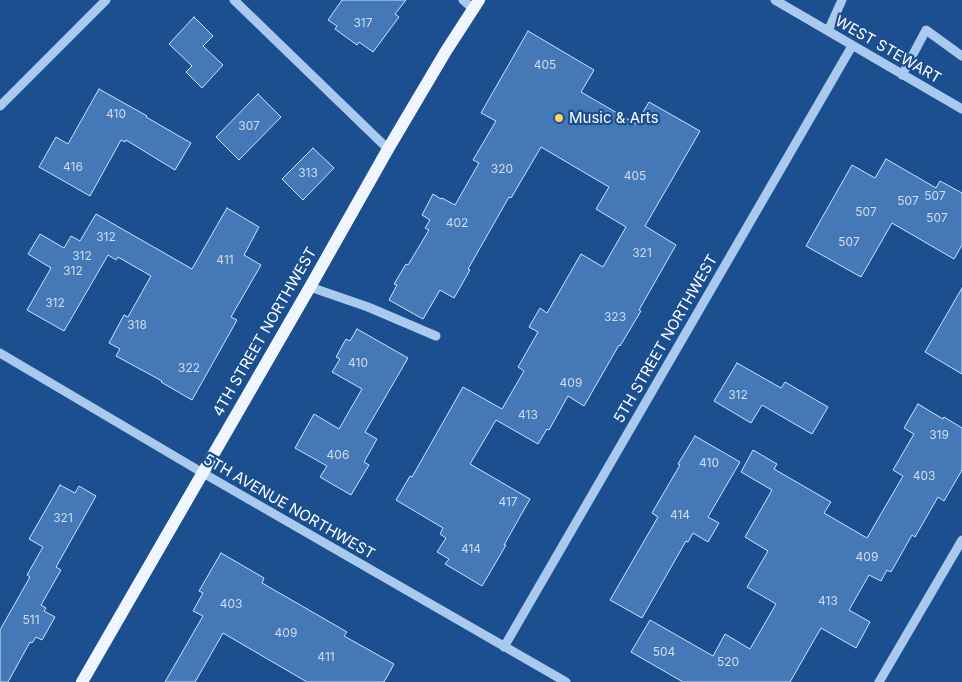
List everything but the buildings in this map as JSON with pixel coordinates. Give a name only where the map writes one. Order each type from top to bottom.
[{"type":"main road","name":"4TH STREET NORTHWEST","points":[[82,682],[388,150],[476,3]]},
{"type":"street","points":[[0,106],[106,0]]},
{"type":"street","points":[[234,0],[388,150]]},
{"type":"street","points":[[463,0],[476,3]]},
{"type":"street","name":"WEST STEWART","points":[[775,0],[962,109]]},
{"type":"street","points":[[828,31],[842,0]]},
{"type":"street","points":[[902,75],[926,30],[962,56]]},
{"type":"street","name":"5TH STREET NORTHWEST","points":[[504,646],[852,46]]},
{"type":"street","points":[[310,287],[368,307],[436,336]]},
{"type":"street","name":"5TH AVENUE NORTHWEST","points":[[0,352],[203,473],[566,682]]},
{"type":"street","points":[[879,682],[962,540]]},
{"type":"place","name":"Music & Arts","points":[[559,118]]}]
